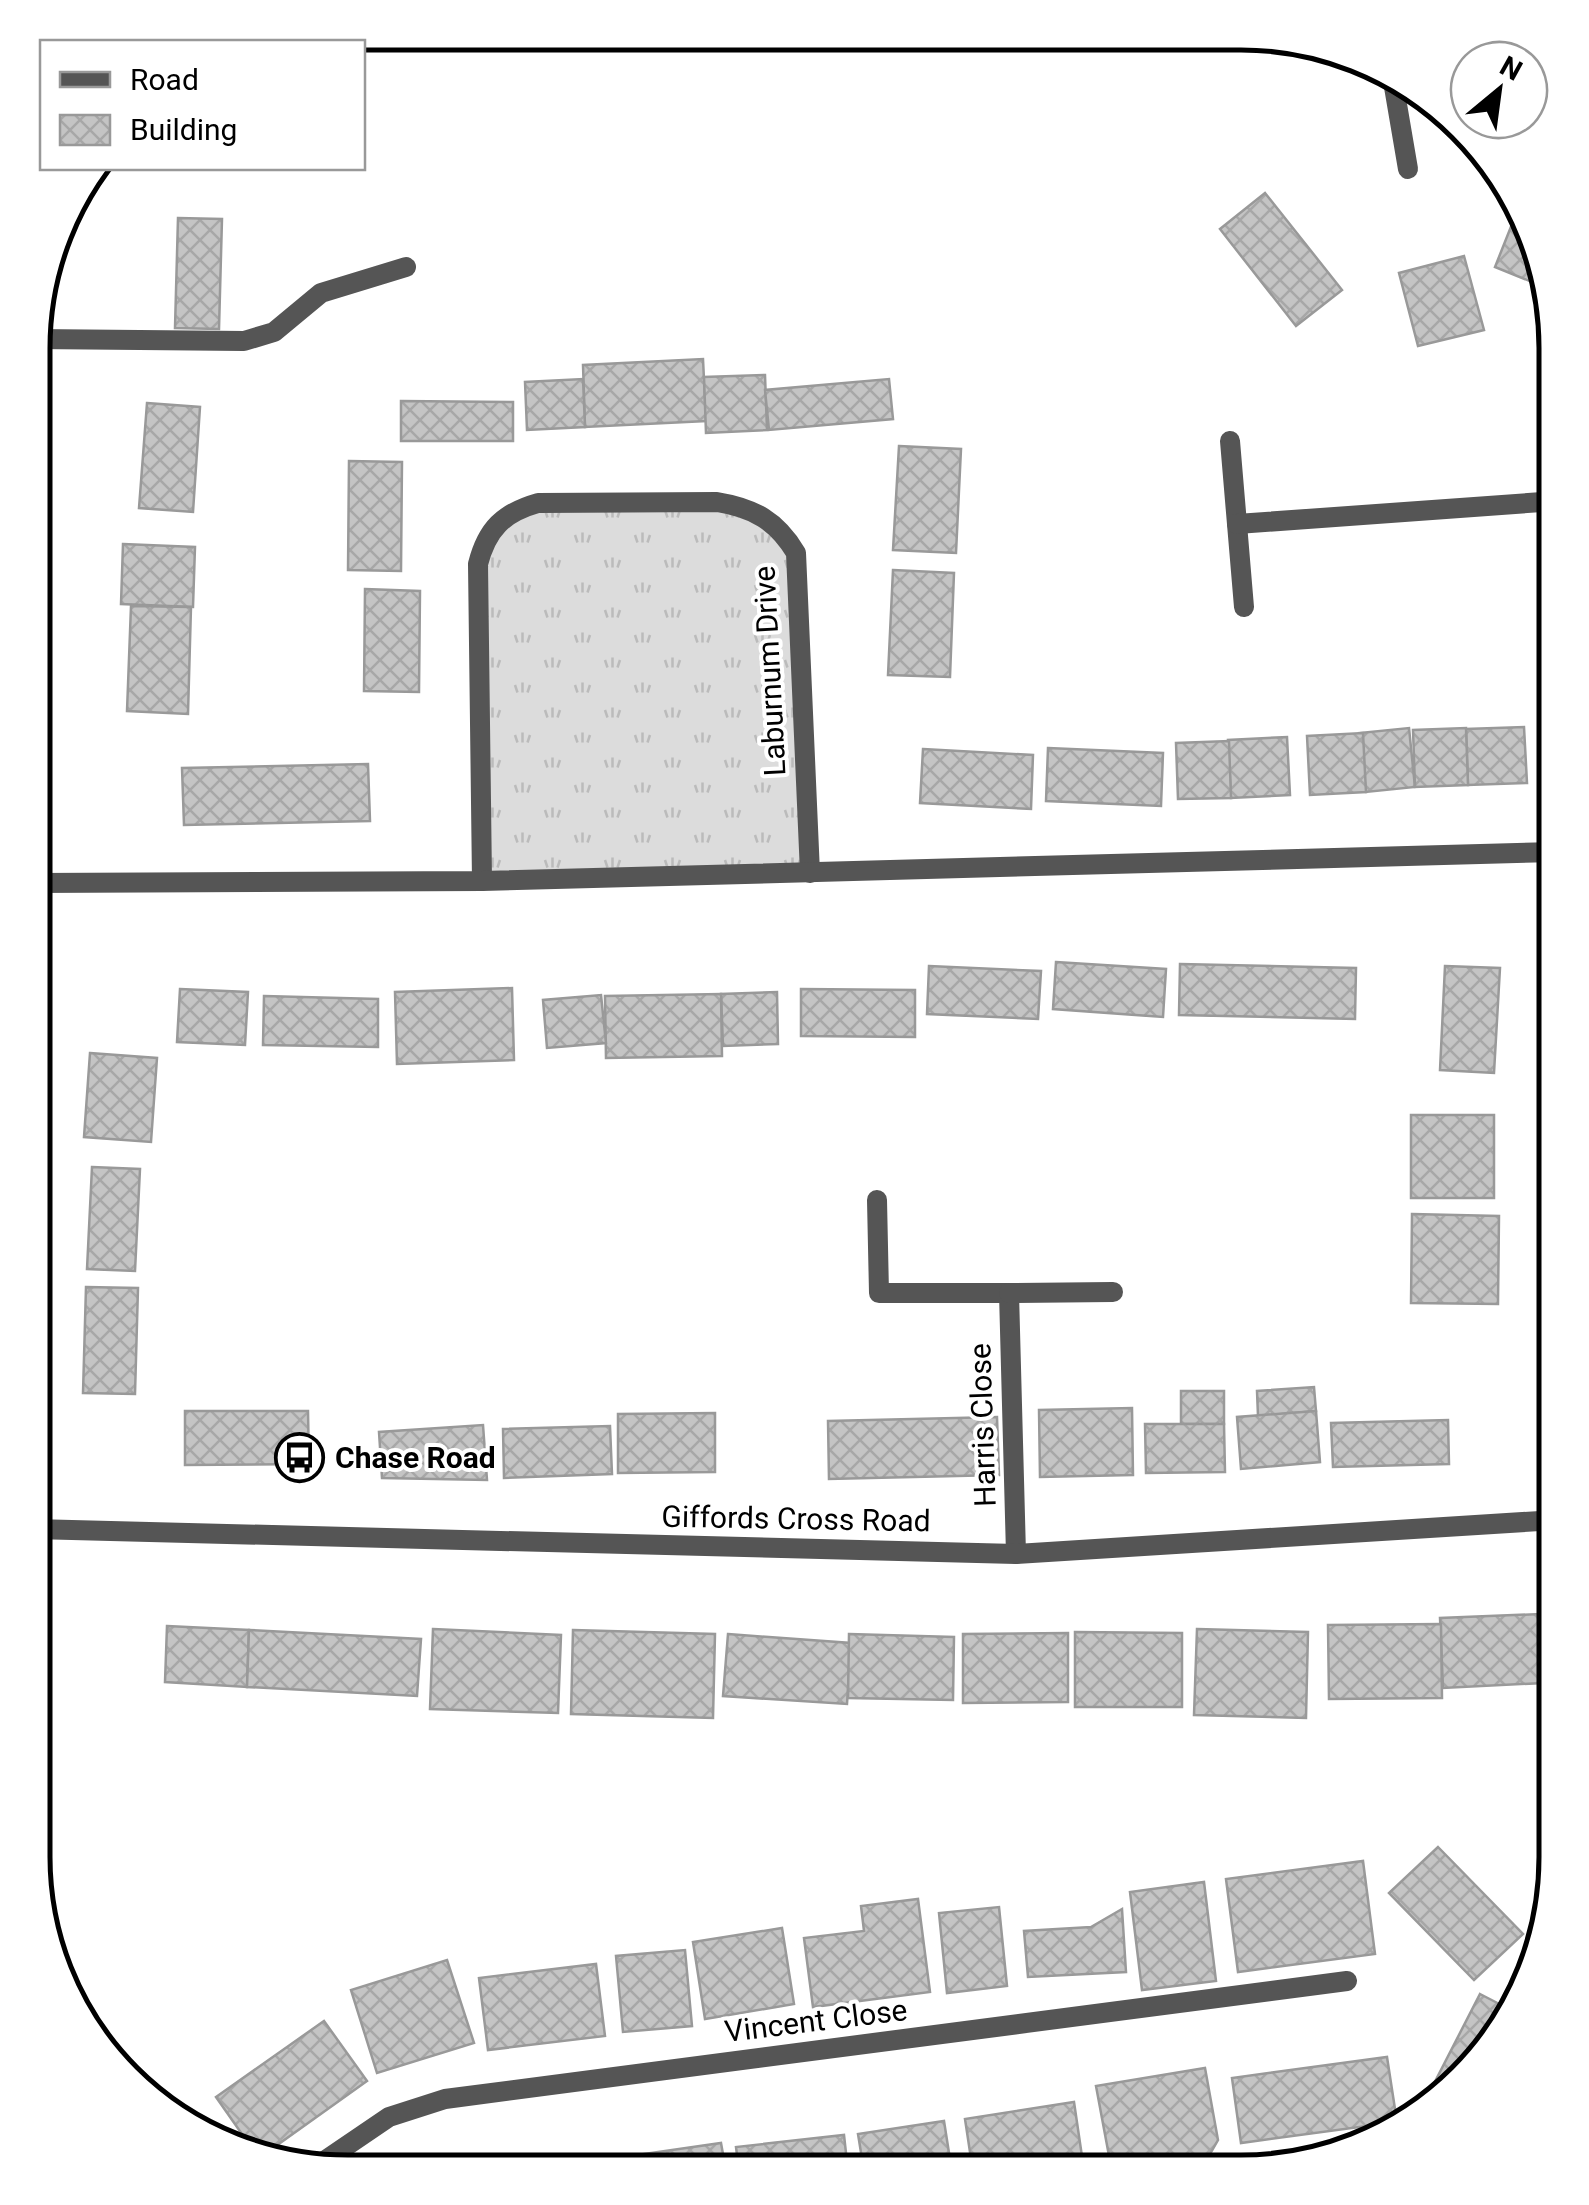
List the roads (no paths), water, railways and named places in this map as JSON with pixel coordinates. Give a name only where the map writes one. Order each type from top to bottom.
[{"type":"street","points":[[1395,94],[1408,169]]},
{"type":"street","points":[[51,338],[244,341],[274,332],[321,293],[406,267]]},
{"type":"street","points":[[1230,441],[1244,607]]},
{"type":"street","points":[[1237,524],[1539,501]]},
{"type":"street","name":"Laburnum Drive","points":[[482,881],[478,564],[484,542],[496,523],[515,509],[538,503],[717,502],[739,506],[781,526],[796,553],[810,873]]},
{"type":"street","points":[[50,883],[482,881],[1539,852]]},
{"type":"street","points":[[877,1200],[879,1292],[1113,1292]]},
{"type":"street","name":"Harris Close","points":[[1009,1294],[1016,1554]]},
{"type":"street","name":"Giffords Cross Road","points":[[50,1529],[1016,1554],[1538,1521]]},
{"type":"street","name":"Vincent Close","points":[[334,2154],[388,2117],[445,2100],[1347,1982]]},
{"type":"place","name":"Chase Road","points":[[300,1458]]}]
